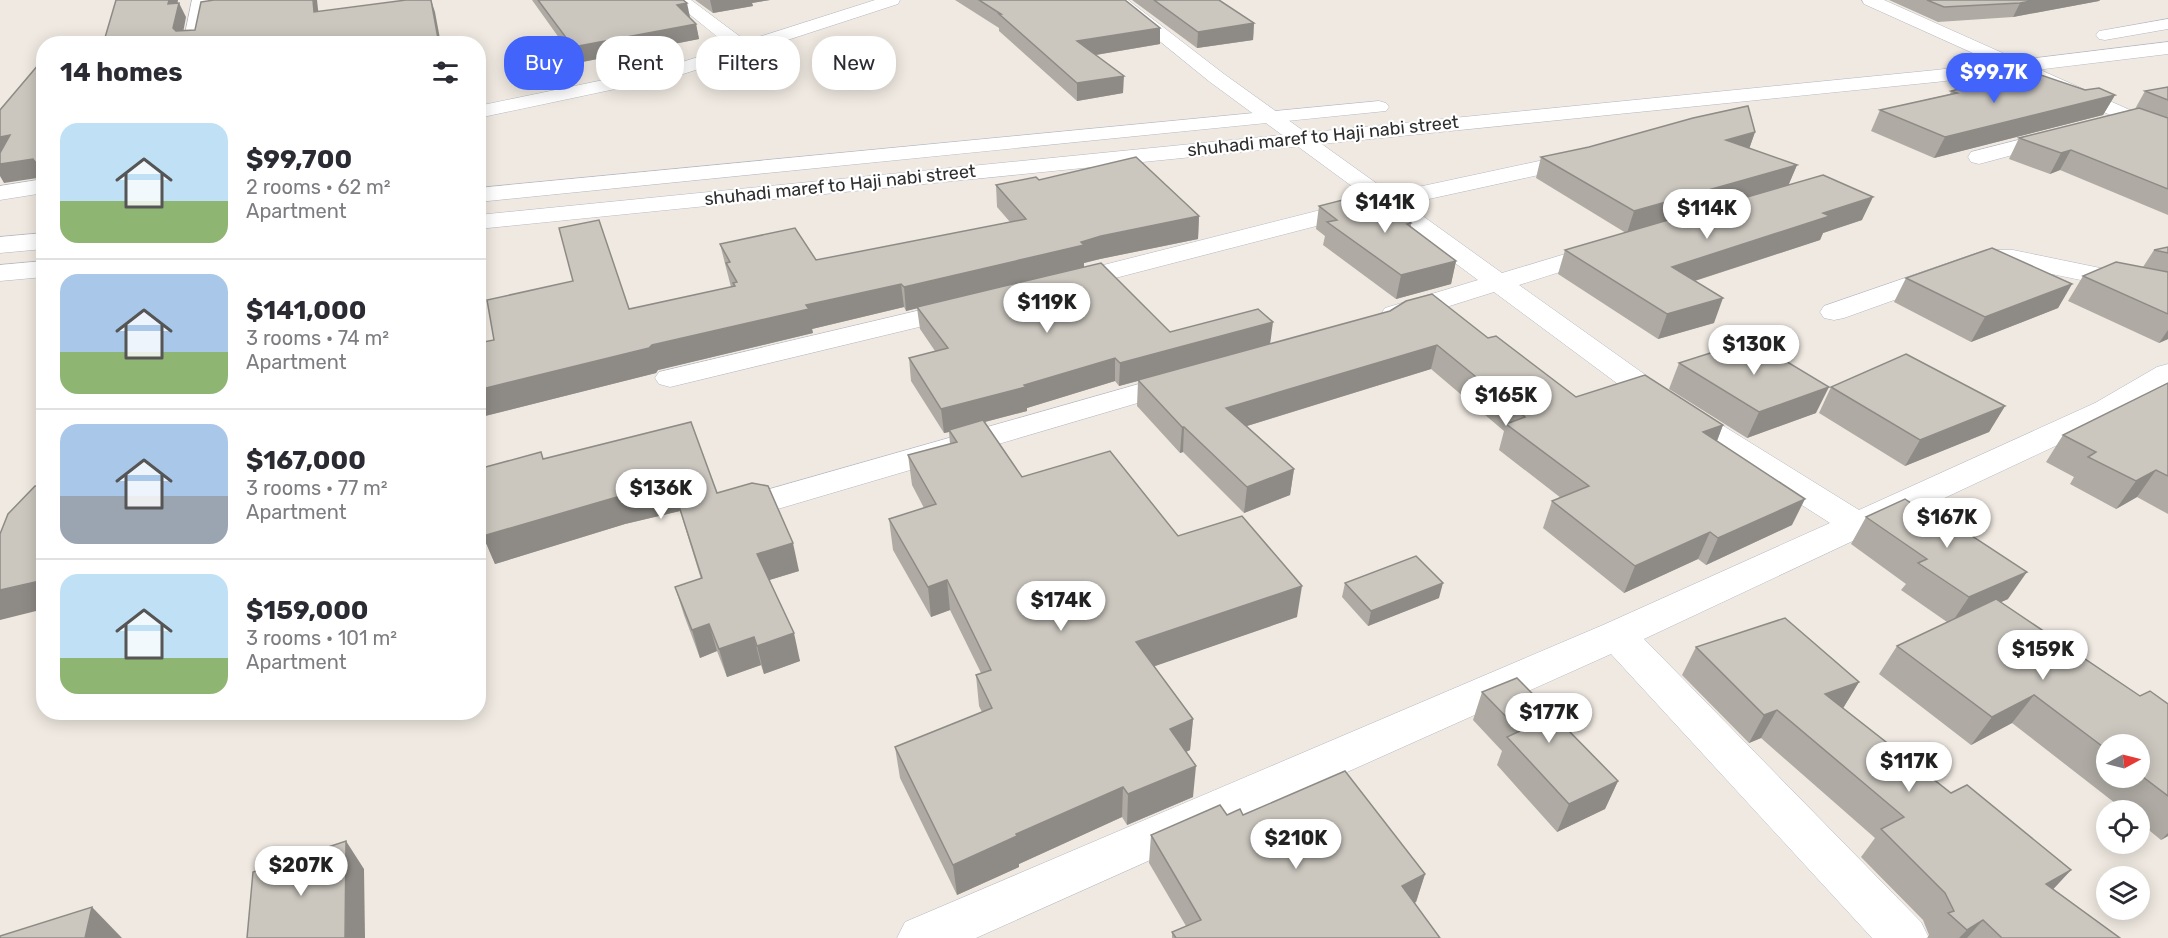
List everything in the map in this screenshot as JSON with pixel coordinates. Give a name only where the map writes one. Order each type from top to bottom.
[{"type":"street","points":[[680,0],[727,36]]},
{"type":"street","points":[[836,0],[858,11]]},
{"type":"street","points":[[780,36],[892,0]]},
{"type":"street","points":[[1117,0],[1217,78],[1664,403],[1855,523]]},
{"type":"street","points":[[1870,0],[1980,49],[2016,56],[2105,107],[2132,109],[2168,135]]},
{"type":"street","points":[[193,36],[199,5],[220,8]]},
{"type":"street","points":[[2082,38],[2168,24]]},
{"type":"street","name":"shuhadi maref to Haji nabi street","points":[[486,221],[1301,138],[2016,56],[2168,48]]},
{"type":"street","points":[[1945,53],[1980,49]]},
{"type":"street","points":[[486,110],[670,72],[696,63]]},
{"type":"street","points":[[486,194],[1403,105]]},
{"type":"street","points":[[1979,157],[2088,128],[2132,109]]},
{"type":"street","points":[[1037,290],[1386,201],[1604,152]]},
{"type":"street","points":[[0,193],[36,187]]},
{"type":"street","points":[[0,245],[36,242]]},
{"type":"street","points":[[1375,327],[1401,310],[1621,245]]},
{"type":"street","points":[[1833,312],[1986,258],[1997,257],[2013,258],[2168,290]]},
{"type":"street","points":[[0,273],[36,270]]},
{"type":"street","points":[[670,378],[991,302]]},
{"type":"street","points":[[771,500],[1208,373]]},
{"type":"street","points":[[922,938],[1617,635],[1855,523],[2106,410],[2168,373]]},
{"type":"street","points":[[1617,635],[1904,938]]},
{"type":"building","points":[[116,0],[169,0],[168,4],[179,3],[173,28],[176,31],[195,30],[201,2],[214,0],[313,0],[314,12],[406,0],[431,0],[438,36],[105,36]]},
{"type":"building","points":[[538,0],[683,0],[687,3],[677,5],[696,24],[632,36],[596,36],[596,43],[584,45],[584,36],[565,36]]},
{"type":"building","points":[[979,0],[1125,0],[1160,28],[1077,41],[1124,76],[1077,83],[999,14],[1001,14]]},
{"type":"building","points":[[1154,0],[1219,0],[1254,23],[1198,32]]},
{"type":"building","points":[[1927,0],[2036,0],[1944,7]]},
{"type":"building","points":[[36,67],[36,163],[33,159],[0,164],[0,153],[10,135],[0,137],[0,110]]},
{"type":"building","points":[[2029,71],[2085,90],[2099,88],[2115,95],[1945,137],[1880,110],[1957,93],[1951,91]]},
{"type":"building","points":[[2168,87],[2168,100],[2145,91]]},
{"type":"building","points":[[1748,106],[1755,132],[1726,140],[1797,165],[1634,211],[1541,157],[1589,147],[1693,118]]},
{"type":"building","points":[[2139,108],[2168,118],[2168,189],[2071,150],[2061,153],[2019,138]]},
{"type":"building","points":[[1136,157],[1199,216],[1101,236],[1081,242],[1084,245],[904,287],[901,284],[806,305],[809,309],[652,345],[649,348],[486,388],[486,342],[494,340],[487,300],[573,281],[559,228],[599,220],[629,309],[735,286],[733,283],[737,282],[726,263],[730,262],[720,244],[795,228],[816,260],[1026,219],[996,185],[1036,177],[1039,180]]},
{"type":"building","points":[[1823,175],[1873,197],[1823,213],[1830,216],[1672,267],[1723,298],[1667,314],[1565,250]]},
{"type":"building","points":[[1370,193],[1411,223],[1407,224],[1456,261],[1401,275],[1327,222],[1337,220],[1319,206]]},
{"type":"building","points":[[2168,247],[2168,253],[2154,250]]},
{"type":"building","points":[[1992,248],[2072,284],[1985,317],[1906,278]]},
{"type":"building","points":[[2116,262],[2168,272],[2168,314],[2083,276]]},
{"type":"building","points":[[1101,263],[1170,332],[1258,309],[1273,322],[1120,363],[1115,358],[1024,385],[1026,387],[941,409],[909,358],[948,348],[917,307]]},
{"type":"building","points":[[1432,294],[1488,338],[1496,336],[1576,397],[1645,375],[1723,425],[1703,432],[1805,499],[1718,538],[1710,532],[1635,566],[1552,501],[1589,486],[1506,424],[1525,417],[1437,345],[1226,408],[1294,469],[1247,487],[1182,427],[1138,380],[1390,311],[1406,301]]},
{"type":"building","points":[[1751,340],[1829,387],[1759,412],[1679,363]]},
{"type":"building","points":[[1906,354],[2005,406],[1920,440],[1831,387]]},
{"type":"building","points":[[2168,383],[2168,476],[2156,470],[2136,481],[2088,457],[2096,452],[2063,435]]},
{"type":"building","points":[[983,420],[1022,477],[1110,451],[1178,536],[1242,516],[1302,586],[1136,642],[1193,719],[1170,729],[1196,766],[1128,794],[1123,787],[1016,834],[1017,836],[953,865],[895,747],[992,708],[976,675],[991,670],[947,580],[928,587],[889,519],[936,504],[908,455],[957,442],[949,430]]},
{"type":"building","points":[[691,422],[717,493],[752,483],[768,486],[793,543],[757,554],[794,633],[757,646],[754,637],[719,649],[709,624],[692,630],[675,587],[702,578],[672,484],[617,497],[486,535],[486,467],[541,452],[543,459]]},
{"type":"building","points":[[36,486],[36,582],[0,590],[0,534],[8,514]]},
{"type":"building","points":[[1905,499],[1950,529],[1957,526],[2027,572],[1969,597],[1918,563],[1927,559],[1866,517]]},
{"type":"building","points":[[1416,556],[1443,583],[1371,611],[1345,583]]},
{"type":"building","points":[[1996,599],[2140,696],[2150,691],[2168,704],[2168,796],[2150,782],[2150,734],[2096,734],[2096,742],[2034,695],[1992,717],[1897,646]]},
{"type":"building","points":[[1785,618],[1859,682],[1825,694],[1951,793],[1967,785],[2071,870],[2046,884],[2120,938],[2002,938],[1983,920],[1967,930],[1948,913],[1954,911],[1945,893],[1881,829],[1904,817],[1777,710],[1764,715],[1696,647]]},
{"type":"building","points":[[1517,678],[1618,781],[1569,804],[1507,737],[1520,731],[1482,692]]},
{"type":"building","points":[[1345,771],[1425,874],[1402,886],[1440,938],[1176,938],[1172,932],[1201,920],[1151,835],[1220,805],[1227,815],[1240,809],[1243,815]]},
{"type":"building","points":[[346,841],[345,938],[247,938],[253,872]]},
{"type":"building","points":[[92,907],[85,938],[0,938],[0,936]]}]
